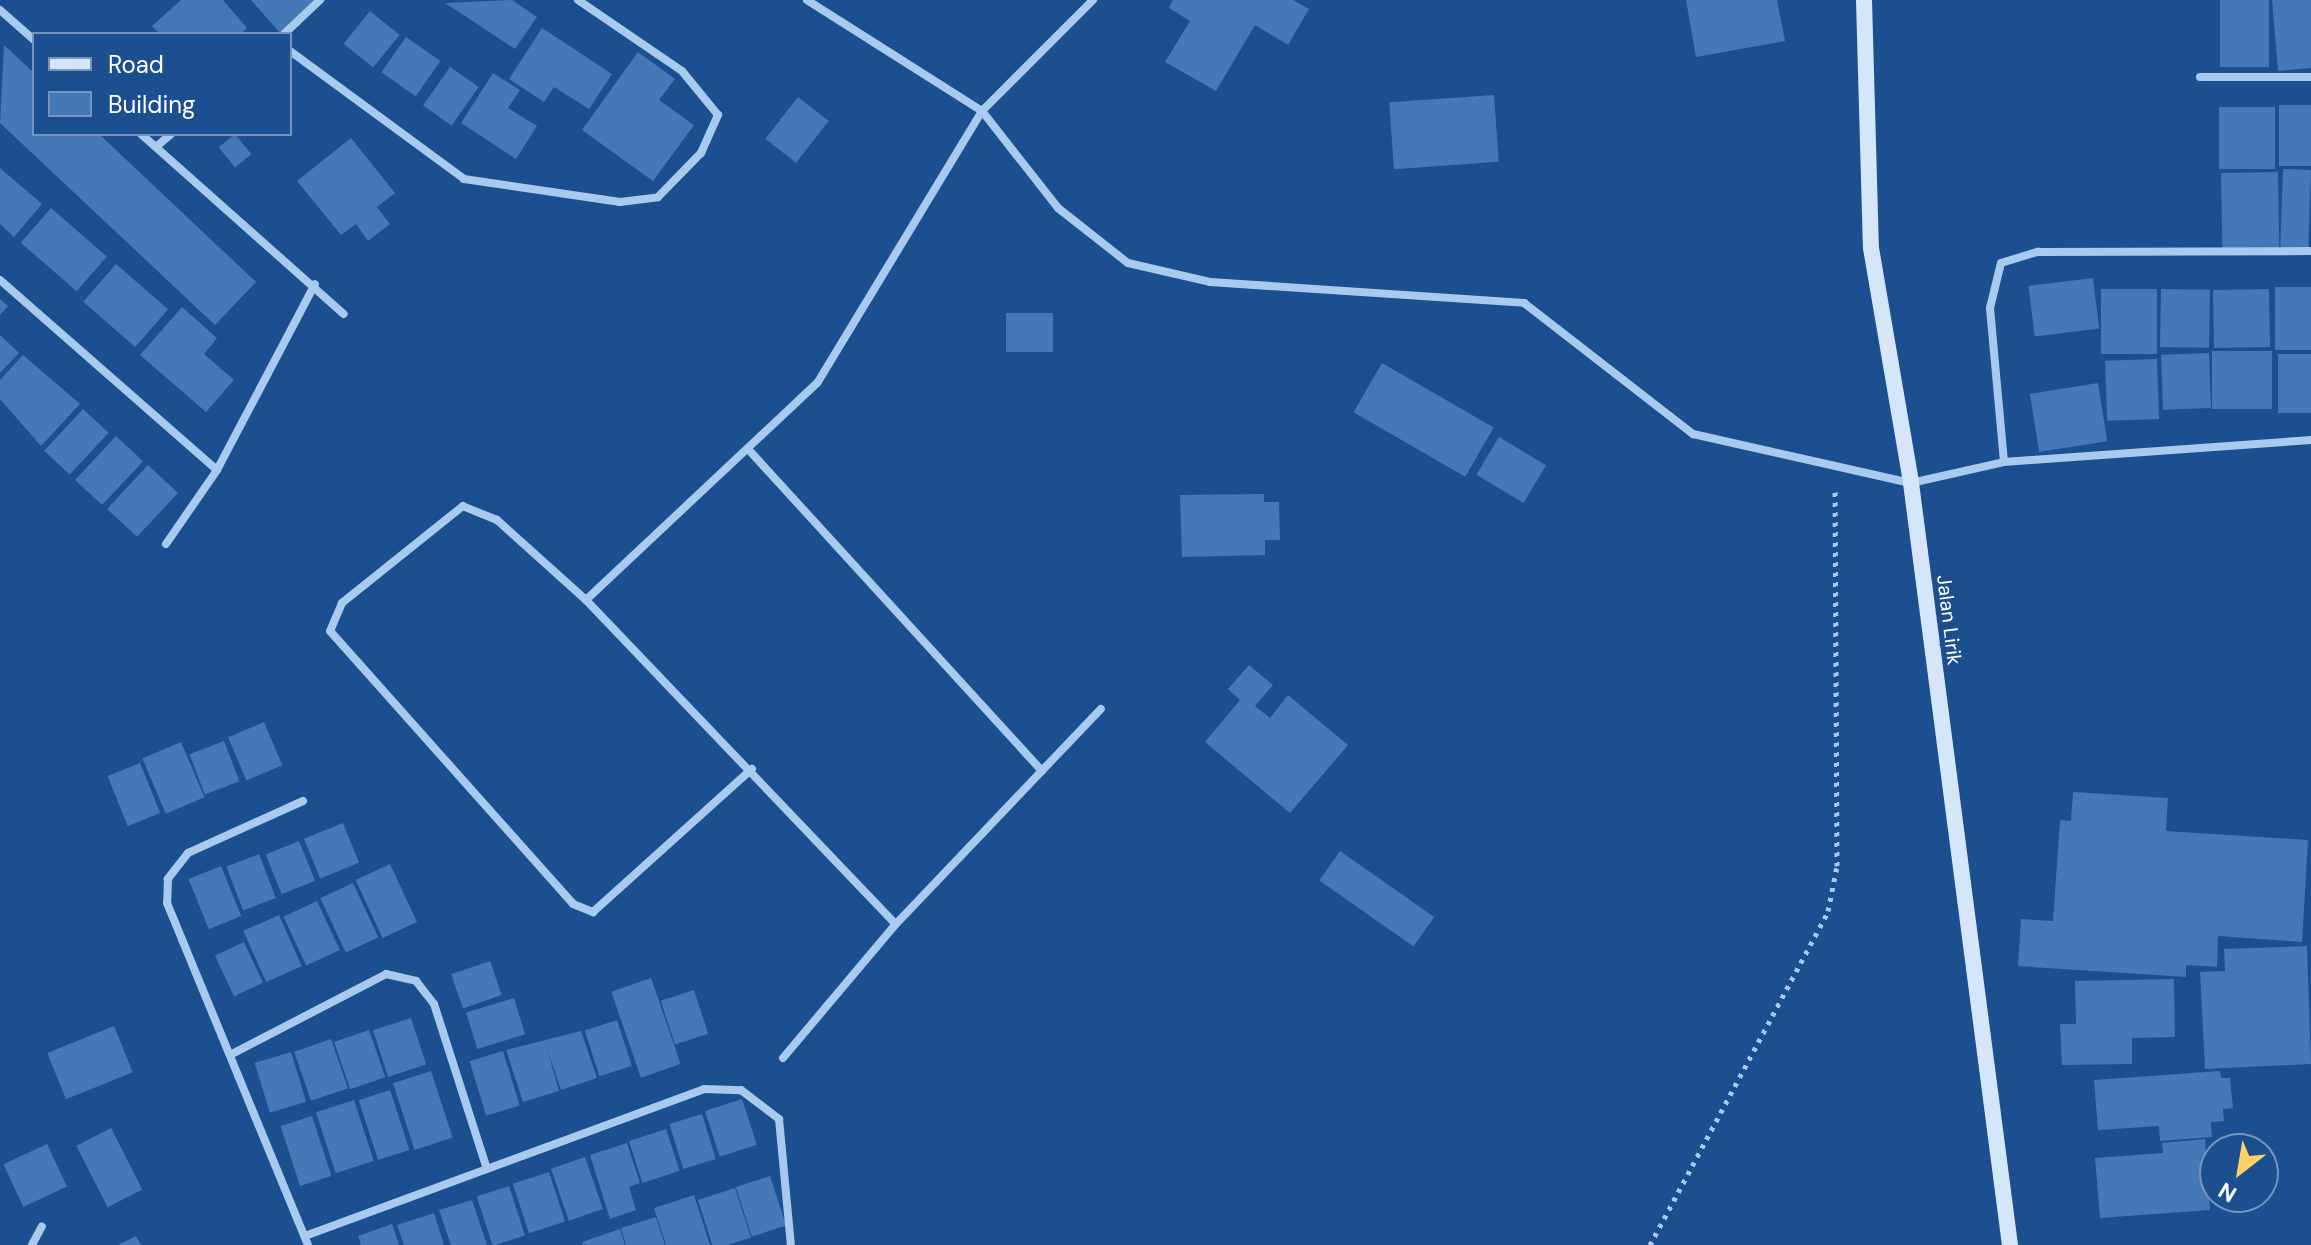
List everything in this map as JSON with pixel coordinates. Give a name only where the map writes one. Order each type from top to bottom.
[{"type":"main road","name":"Jalan Lirik","points":[[1864,0],[1871,248],[1911,483],[2010,1245]]},
{"type":"street","points":[[286,32],[320,0]]},
{"type":"street","points":[[292,52],[464,179],[620,202],[658,197],[701,153],[718,115],[682,71],[578,0]]},
{"type":"street","points":[[807,0],[982,111],[1058,208],[1128,263],[1210,282],[1524,303],[1693,434],[1835,469],[1911,483],[2004,462],[2311,440]]},
{"type":"street","points":[[586,600],[817,383],[982,111],[1093,0]]},
{"type":"street","points":[[0,10],[32,38]]},
{"type":"street","points":[[2200,77],[2311,77]]},
{"type":"street","points":[[143,136],[315,284],[344,314]]},
{"type":"street","points":[[156,147],[169,136]]},
{"type":"street","points":[[2004,462],[1990,308],[2001,263],[2038,252],[2311,251]]},
{"type":"street","points":[[0,280],[217,470]]},
{"type":"street","points":[[166,544],[217,470],[315,284]]},
{"type":"street","points":[[748,449],[1042,771]]},
{"type":"street","points":[[752,769],[593,912],[573,904],[330,631],[342,603],[463,506],[497,520],[586,600],[752,769],[896,924]]},
{"type":"street","points":[[783,1058],[896,924],[1101,709]]},
{"type":"street","points":[[303,801],[188,853],[168,879],[167,903],[306,1241],[487,1169],[704,1089],[741,1090],[779,1119],[791,1245]]},
{"type":"street","points":[[230,1055],[386,974],[416,981],[434,1004],[487,1169]]},
{"type":"street","points":[[32,1245],[42,1226]]},
{"type":"path","points":[[1650,1245],[1828,911],[1837,866],[1835,469]]},
{"type":"building","points":[[181,0],[223,0],[247,28],[242,32],[158,32],[152,26]]},
{"type":"building","points":[[251,0],[318,0],[283,32],[279,32]]},
{"type":"building","points":[[512,0],[537,17],[515,49],[445,3]]},
{"type":"building","points":[[1173,0],[1293,0],[1309,9],[1288,45],[1255,25],[1216,91],[1165,62],[1190,21],[1169,8]]},
{"type":"building","points":[[1686,0],[1777,0],[1785,41],[1696,57]]},
{"type":"building","points":[[2220,0],[2269,0],[2269,67],[2220,67]]},
{"type":"building","points":[[2272,0],[2311,0],[2311,68],[2278,71]]},
{"type":"building","points":[[370,11],[400,35],[373,68],[344,44]]},
{"type":"building","points":[[542,28],[612,74],[589,109],[554,87],[544,102],[509,79]]},
{"type":"building","points":[[406,37],[440,61],[416,96],[381,72]]},
{"type":"building","points":[[4,45],[32,71],[32,136],[101,136],[256,282],[215,325],[0,123]]},
{"type":"building","points":[[638,52],[675,79],[659,100],[694,125],[653,181],[582,130]]},
{"type":"building","points":[[450,67],[479,87],[452,126],[423,106]]},
{"type":"building","points":[[493,73],[520,90],[508,108],[537,126],[516,159],[461,123]]},
{"type":"building","points":[[1494,95],[1499,162],[1394,169],[1389,102]]},
{"type":"building","points":[[798,97],[829,121],[796,163],[765,139]]},
{"type":"building","points":[[2279,105],[2311,105],[2311,166],[2279,166]]},
{"type":"building","points":[[2219,107],[2275,107],[2275,169],[2219,169]]},
{"type":"building","points":[[233,136],[237,136],[251,154],[235,167],[219,147]]},
{"type":"building","points":[[351,138],[395,193],[377,207],[390,224],[368,241],[356,224],[341,235],[297,181]]},
{"type":"building","points":[[0,168],[42,204],[14,237],[0,224]]},
{"type":"building","points":[[2283,169],[2311,170],[2308,249],[2280,248]]},
{"type":"building","points":[[2278,172],[2279,250],[2222,251],[2221,173]]},
{"type":"building","points":[[51,208],[107,257],[77,291],[21,243]]},
{"type":"building","points":[[116,264],[168,309],[135,347],[83,302]]},
{"type":"building","points":[[2093,278],[2099,329],[2035,337],[2028,286]]},
{"type":"building","points":[[2275,287],[2311,287],[2311,350],[2275,350]]},
{"type":"building","points":[[2101,289],[2157,289],[2157,354],[2101,354]]},
{"type":"building","points":[[2161,289],[2210,290],[2209,348],[2160,347]]},
{"type":"building","points":[[2269,289],[2270,347],[2214,348],[2213,290]]},
{"type":"building","points":[[0,299],[8,306],[0,315]]},
{"type":"building","points":[[182,307],[217,338],[204,354],[234,380],[206,412],[140,355]]},
{"type":"building","points":[[1006,313],[1053,313],[1053,352],[1006,352]]},
{"type":"building","points":[[0,335],[19,353],[0,373]]},
{"type":"building","points":[[2212,351],[2272,351],[2272,409],[2212,409]]},
{"type":"building","points":[[2209,353],[2211,408],[2163,410],[2161,355]]},
{"type":"building","points":[[2278,354],[2311,354],[2311,413],[2278,413]]},
{"type":"building","points":[[23,355],[80,404],[41,446],[0,399],[0,380]]},
{"type":"building","points":[[2157,359],[2159,419],[2107,421],[2105,361]]},
{"type":"building","points":[[1382,363],[1494,428],[1465,477],[1354,412]]},
{"type":"building","points":[[2098,383],[2107,441],[2039,452],[2030,394]]},
{"type":"building","points":[[83,409],[109,433],[70,475],[44,451]]},
{"type":"building","points":[[116,436],[143,461],[102,505],[75,480]]},
{"type":"building","points":[[1499,437],[1546,465],[1523,503],[1476,475]]},
{"type":"building","points":[[148,465],[178,493],[137,537],[107,509]]},
{"type":"building","points":[[1264,494],[1264,502],[1279,502],[1280,540],[1265,540],[1265,555],[1182,557],[1180,495]]},
{"type":"building","points":[[1249,665],[1273,685],[1255,706],[1270,718],[1288,695],[1348,745],[1290,813],[1205,742],[1240,700],[1228,689]]},
{"type":"building","points":[[264,722],[282,765],[246,781],[228,737]]},
{"type":"building","points":[[224,741],[239,781],[205,794],[189,754]]},
{"type":"building","points":[[181,742],[204,797],[166,814],[142,758]]},
{"type":"building","points":[[140,763],[160,813],[128,826],[108,776]]},
{"type":"building","points":[[2073,792],[2168,798],[2166,831],[2308,840],[2302,942],[2218,936],[2217,967],[2186,965],[2186,977],[2018,966],[2021,919],[2053,921],[2060,820],[2071,821]]},
{"type":"building","points":[[343,823],[359,863],[320,879],[304,839]]},
{"type":"building","points":[[299,841],[315,881],[282,894],[266,854]]},
{"type":"building","points":[[1340,851],[1434,917],[1414,946],[1319,880]]},
{"type":"building","points":[[259,854],[276,898],[243,910],[226,867]]},
{"type":"building","points":[[390,864],[417,922],[383,938],[356,880]]},
{"type":"building","points":[[221,866],[241,916],[209,929],[189,879]]},
{"type":"building","points":[[353,883],[378,937],[346,953],[320,898]]},
{"type":"building","points":[[317,901],[340,950],[306,966],[283,917]]},
{"type":"building","points":[[279,915],[302,966],[266,982],[243,931]]},
{"type":"building","points":[[244,942],[263,983],[234,996],[215,956]]},
{"type":"building","points":[[2307,946],[2311,1064],[2205,1069],[2200,972],[2225,971],[2224,949]]},
{"type":"building","points":[[490,961],[502,995],[463,1008],[451,974]]},
{"type":"building","points":[[651,978],[681,1064],[641,1078],[611,992]]},
{"type":"building","points":[[2174,979],[2175,1037],[2132,1038],[2132,1064],[2062,1065],[2060,1024],[2076,1024],[2075,981]]},
{"type":"building","points":[[694,990],[708,1034],[675,1045],[661,1001]]},
{"type":"building","points":[[514,998],[525,1034],[477,1049],[466,1013]]},
{"type":"building","points":[[411,1018],[426,1065],[388,1077],[373,1030]]},
{"type":"building","points":[[617,1020],[632,1066],[599,1076],[585,1031]]},
{"type":"building","points":[[114,1026],[133,1072],[66,1099],[47,1053]]},
{"type":"building","points":[[369,1030],[385,1077],[350,1089],[334,1042]]},
{"type":"building","points":[[581,1031],[597,1078],[561,1090],[547,1049],[559,1091],[523,1102],[506,1050]]},
{"type":"building","points":[[331,1039],[348,1088],[311,1101],[294,1052]]},
{"type":"building","points":[[503,1051],[520,1106],[486,1116],[470,1061]]},
{"type":"building","points":[[291,1052],[306,1102],[270,1113],[255,1063]]},
{"type":"building","points":[[431,1071],[453,1138],[415,1150],[393,1083]]},
{"type":"building","points":[[2220,1071],[2221,1078],[2230,1078],[2233,1108],[2223,1109],[2224,1121],[2211,1122],[2212,1133],[2199,1133],[2199,1138],[2160,1141],[2159,1126],[2098,1130],[2094,1080]]},
{"type":"building","points":[[390,1090],[409,1150],[378,1160],[359,1100]]},
{"type":"building","points":[[742,1099],[757,1145],[720,1157],[705,1111]]},
{"type":"building","points":[[354,1100],[374,1161],[336,1173],[316,1112]]},
{"type":"building","points":[[702,1114],[716,1159],[683,1169],[669,1124]]},
{"type":"building","points":[[312,1116],[331,1176],[300,1186],[281,1126]]},
{"type":"building","points":[[111,1128],[142,1189],[108,1207],[76,1146]]},
{"type":"building","points":[[666,1129],[680,1171],[643,1183],[629,1141]]},
{"type":"building","points":[[2199,1140],[2199,1211],[2100,1218],[2095,1158],[2163,1153],[2162,1143]]},
{"type":"building","points":[[627,1143],[640,1183],[629,1187],[636,1210],[610,1219],[590,1155]]},
{"type":"building","points":[[47,1144],[67,1187],[23,1207],[3,1164]]},
{"type":"building","points":[[585,1157],[603,1209],[569,1221],[551,1169]]},
{"type":"building","points":[[549,1172],[565,1221],[529,1233],[513,1184]]},
{"type":"building","points":[[770,1176],[786,1225],[752,1237],[736,1187]]},
{"type":"building","points":[[509,1186],[525,1235],[492,1245],[477,1197]]},
{"type":"building","points":[[735,1188],[751,1237],[728,1245],[713,1245],[698,1200]]},
{"type":"building","points":[[694,1195],[710,1245],[666,1245],[654,1208]]},
{"type":"building","points":[[472,1200],[487,1245],[451,1245],[439,1210]]},
{"type":"building","points":[[434,1213],[444,1245],[404,1245],[397,1225]]},
{"type":"building","points":[[656,1217],[665,1245],[626,1245],[621,1228]]},
{"type":"building","points":[[392,1224],[399,1245],[361,1245],[358,1236]]},
{"type":"building","points":[[620,1229],[625,1245],[583,1245],[582,1242]]},
{"type":"building","points":[[136,1236],[141,1245],[118,1245]]}]
